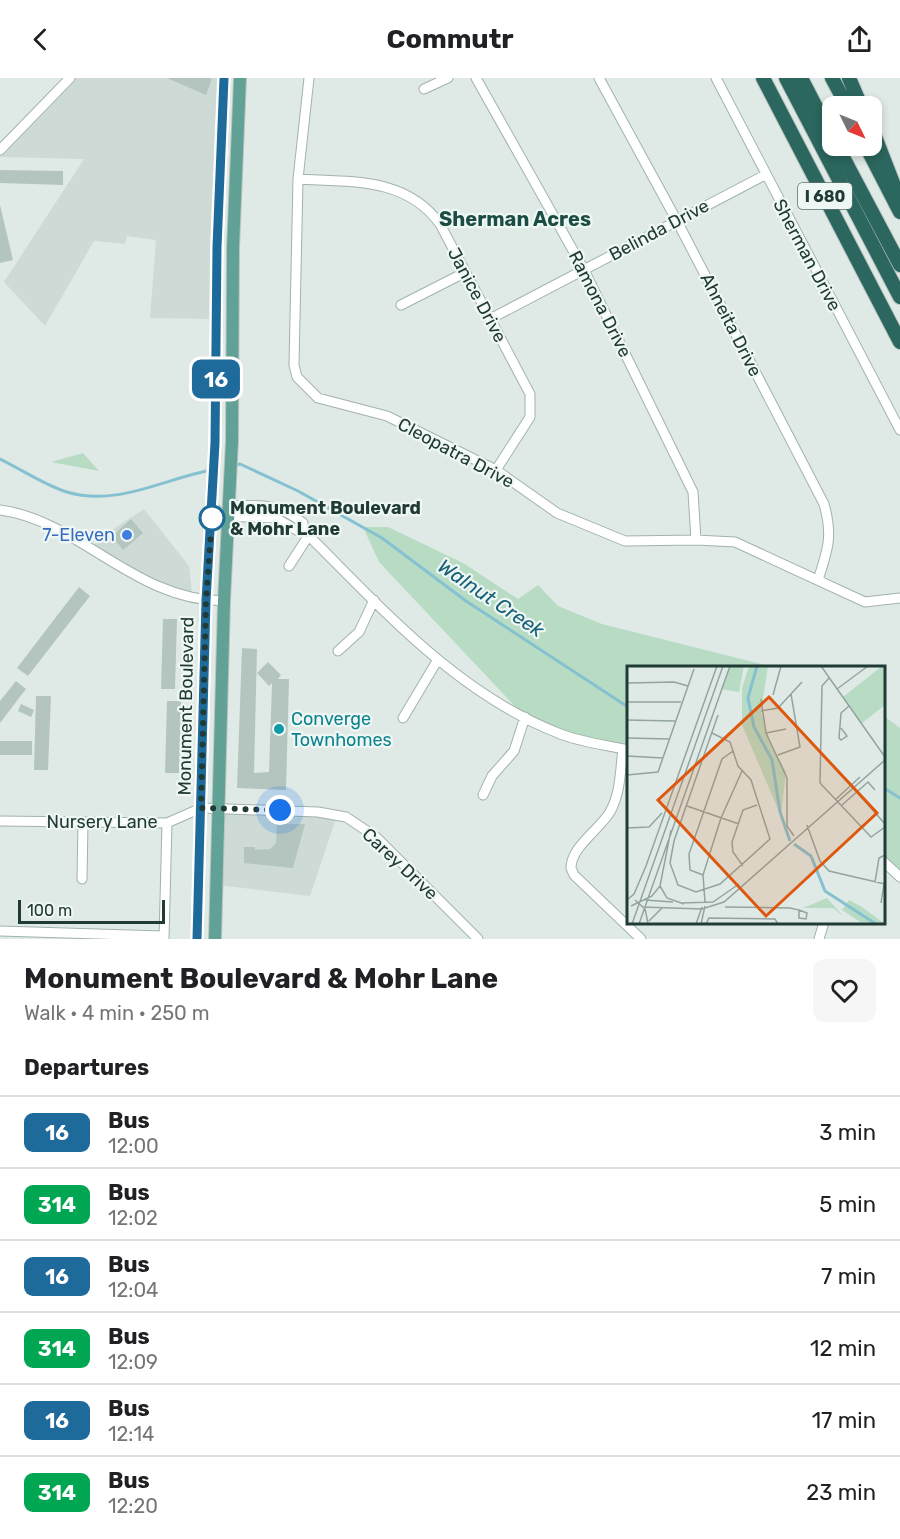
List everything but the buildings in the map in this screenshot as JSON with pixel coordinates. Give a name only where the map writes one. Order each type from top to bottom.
[{"type":"highway","name":"I 680","points":[[763,78],[900,342]]},
{"type":"highway","name":"I 680","points":[[786,78],[900,297]]},
{"type":"highway","points":[[801,78],[822,119]]},
{"type":"highway","points":[[832,78],[841,96]]},
{"type":"highway","points":[[849,78],[857,96]]},
{"type":"highway","points":[[882,155],[900,201]]},
{"type":"highway","name":"I 680","points":[[842,156],[900,265]]},
{"type":"highway","points":[[871,156],[900,212]]},
{"type":"main road","name":"Monument Boulevard","points":[[197,939],[206,601],[215,443],[217,247],[224,78]]},
{"type":"main road","name":"Monument Boulevard","points":[[215,939],[224,601],[231,486],[233,248],[240,78]]},
{"type":"street","points":[[0,150],[70,78]]},
{"type":"street","name":"Cleopatra Drive","points":[[309,78],[298,179],[294,365],[297,376],[318,398],[387,416],[496,470],[557,513],[625,541],[735,542],[865,602],[900,598]]},
{"type":"street","points":[[424,89],[448,78]]},
{"type":"street","name":"Ramona Drive","points":[[476,78],[584,270],[693,492],[696,540]]},
{"type":"street","name":"Ahneita Drive","points":[[599,78],[677,221],[824,504],[830,527],[830,543],[818,580]]},
{"type":"street","name":"Sherman Drive","points":[[716,78],[900,430]]},
{"type":"street","name":"Belinda Drive","points":[[490,319],[765,175]]},
{"type":"street","name":"Janice Drive","points":[[298,179],[370,184],[396,190],[428,208],[440,224],[530,394],[532,404],[530,417],[496,470]]},
{"type":"street","points":[[401,305],[464,273]]},
{"type":"street","points":[[212,505],[222,516],[229,511],[276,518],[298,531],[306,532],[437,661],[493,701],[559,734],[626,750],[619,792],[601,825],[575,854],[571,868],[574,875],[641,939]]},
{"type":"street","points":[[0,510],[25,516],[47,525],[167,592],[206,601],[224,601]]},
{"type":"street","points":[[289,566],[306,532]]},
{"type":"street","points":[[338,651],[358,632],[374,600]]},
{"type":"street","points":[[403,718],[437,661]]},
{"type":"street","points":[[483,795],[492,776],[514,751],[525,717]]},
{"type":"street","name":"Carey Drive","points":[[201,808],[318,812],[346,817],[376,837],[478,939]]},
{"type":"street","name":"Nursery Lane","points":[[0,820],[167,823],[201,808]]},
{"type":"street","points":[[82,879],[83,823]]},
{"type":"street","points":[[0,931],[164,937],[167,823]]},
{"type":"street","points":[[885,863],[900,877]]},
{"type":"street","points":[[819,939],[823,924]]},
{"type":"shaded area","points":[[70,78],[224,78],[217,319],[150,318],[156,240],[127,236],[125,244],[94,241],[45,326],[4,282],[84,159],[0,157],[0,150]]},
{"type":"shaded area","points":[[144,509],[189,566],[192,593],[159,585],[93,548],[98,539]]},
{"type":"shaded area","points":[[218,808],[337,815],[310,896],[217,885]]},
{"type":"green space","points":[[83,453],[99,471],[51,462]]},
{"type":"green space","points":[[363,527],[388,527],[463,563],[518,599],[538,585],[558,606],[602,624],[769,666],[627,666],[627,750],[559,734],[525,717],[379,562]]},
{"type":"green space","points":[[885,717],[900,728],[900,877],[885,863]]},
{"type":"waterway","name":"Walnut Creek","points":[[0,459],[50,485],[85,496],[122,494],[211,470]]},
{"type":"waterway","name":"Walnut Creek","points":[[233,466],[240,464],[298,491],[382,538],[466,601],[627,706]]},
{"type":"waterway","name":"Walnut Creek","points":[[885,789],[900,798]]},
{"type":"bus line","name":"16","points":[[197,939],[206,601],[215,443],[217,247],[224,78]]},
{"type":"place","name":"Monument Boulevard & Mohr Lane","points":[[212,518]]},
{"type":"place","name":"7-Eleven","points":[[127,535]]},
{"type":"place","name":"Converge Townhomes","points":[[279,729]]},
{"type":"district","name":"Sherman Acres","points":[[515,219]]},
{"type":"route","points":[[212,518],[206,601],[201,808],[280,810]]}]
